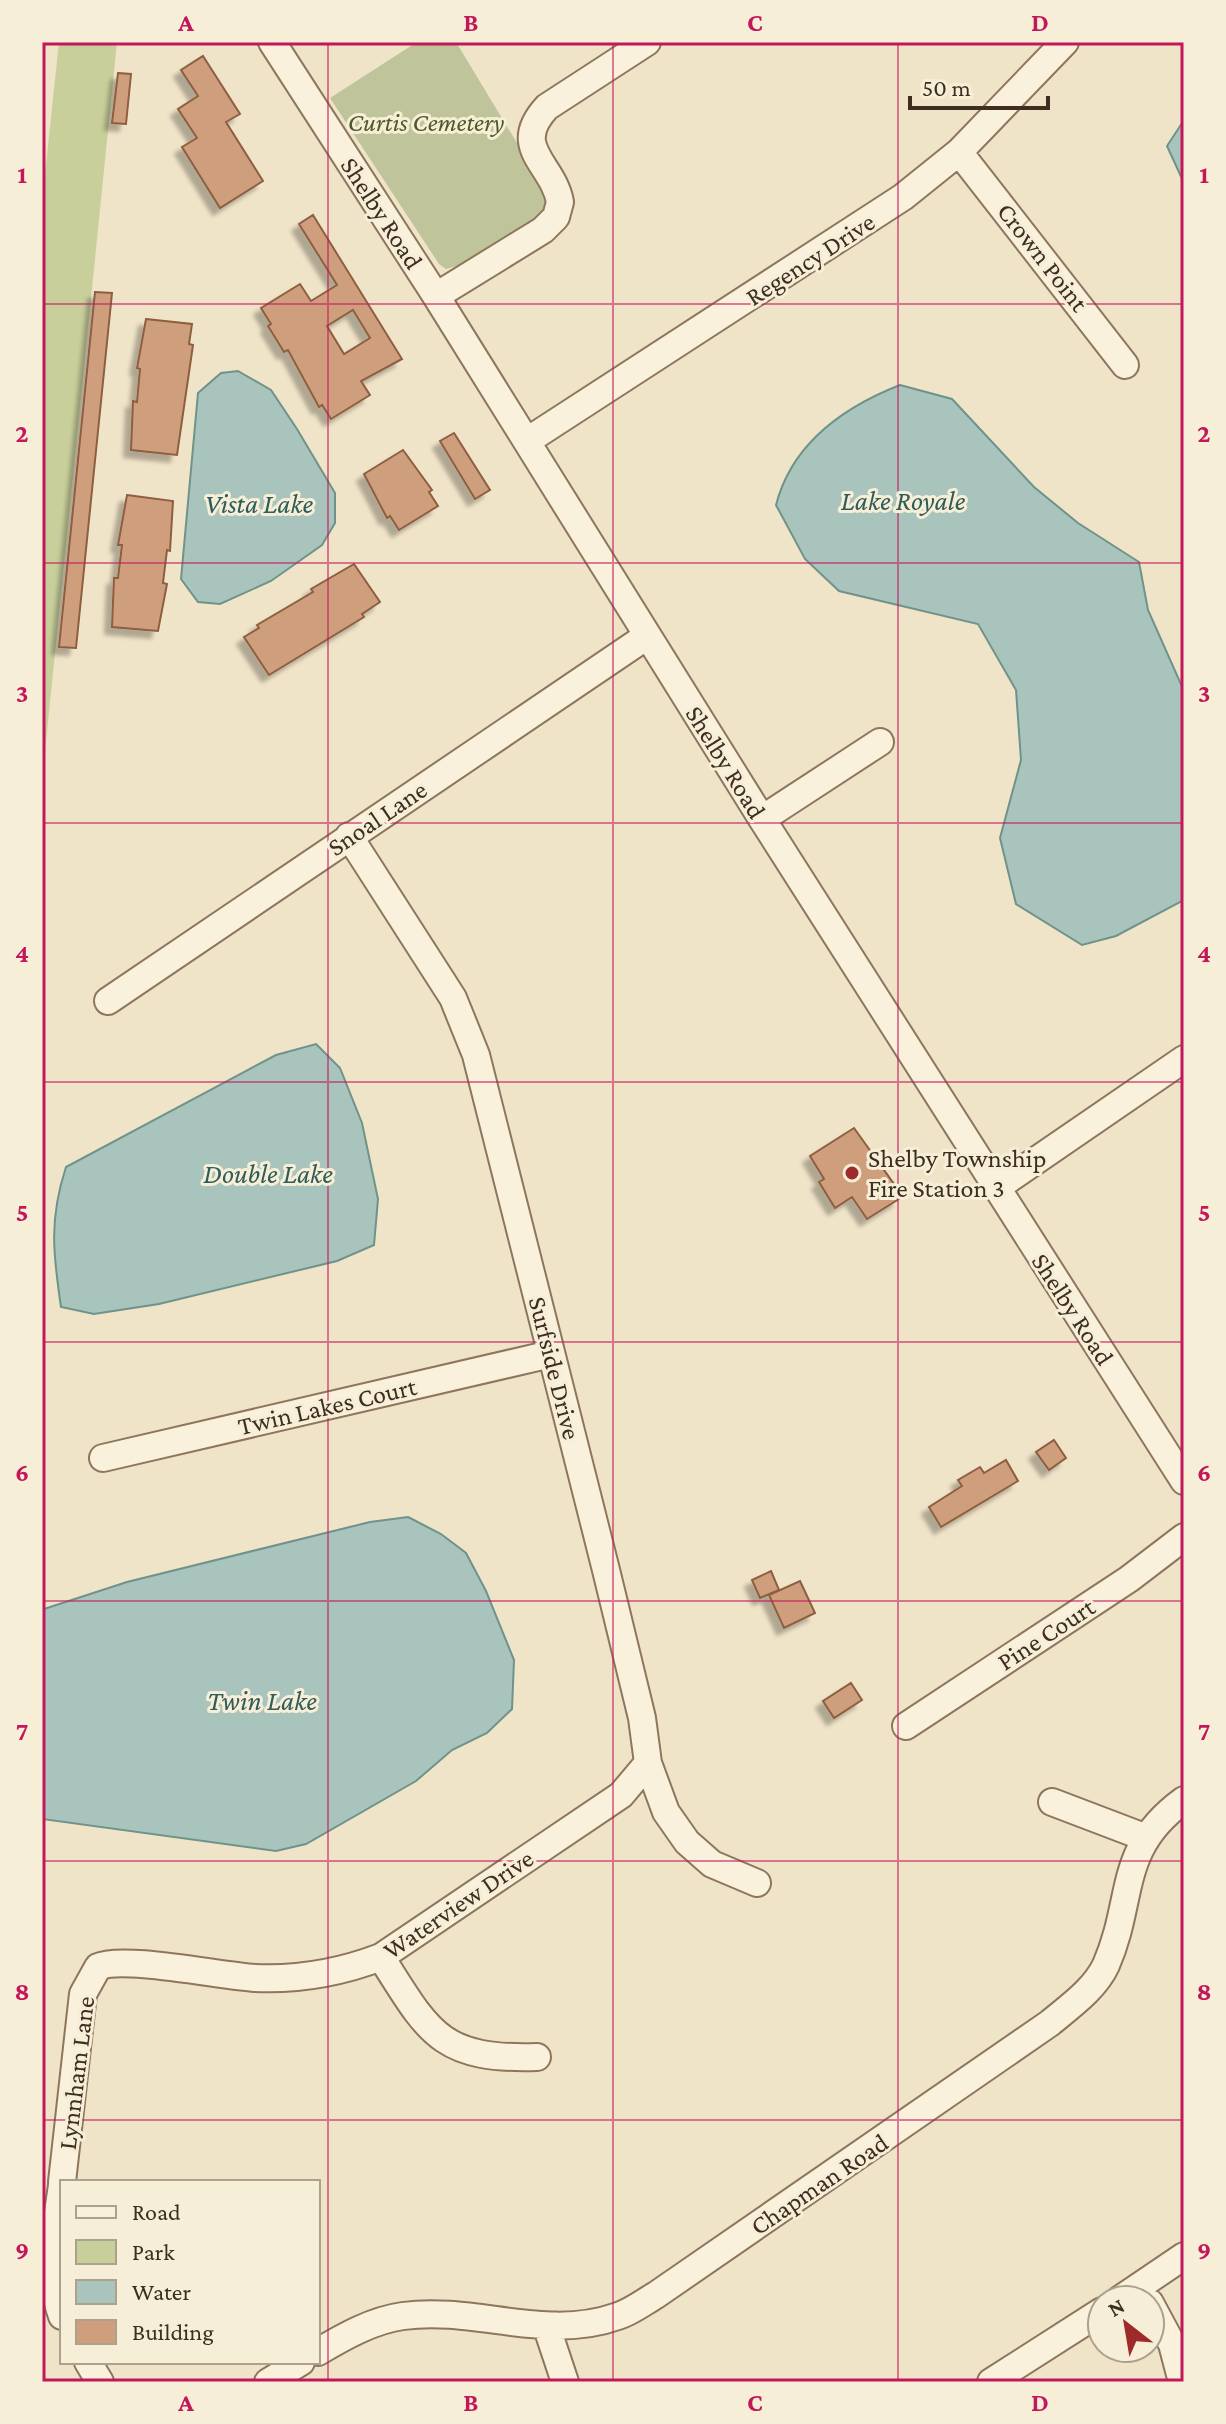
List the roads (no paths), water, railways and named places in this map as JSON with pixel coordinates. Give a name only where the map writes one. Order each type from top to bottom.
[{"type":"street","name":"Shelby Road","points":[[272,42],[436,296],[762,819],[1184,1481]]},
{"type":"street","points":[[436,296],[551,223],[560,202],[532,145],[532,130],[537,118],[547,107],[647,42]]},
{"type":"street","name":"Regency Drive","points":[[527,441],[872,219],[959,152],[1065,42]]},
{"type":"street","name":"Crown Point","points":[[959,152],[1125,365]]},
{"type":"street","name":"Snoal Lane","points":[[108,1001],[647,636]]},
{"type":"street","points":[[762,819],[880,742]]},
{"type":"street","name":"Surfside Drive","points":[[349,836],[453,998],[467,1028],[631,1673],[648,1763],[666,1812],[687,1842],[712,1864],[757,1883]]},
{"type":"street","points":[[996,1188],[1184,1059]]},
{"type":"street","name":"Twin Lakes Court","points":[[103,1458],[551,1354]]},
{"type":"street","name":"Pine Court","points":[[906,1726],[1129,1579],[1184,1537]]},
{"type":"street","name":"Waterview Drive","points":[[98,1967],[123,1961],[189,1972],[277,1978],[324,1975],[381,1957],[621,1795],[648,1763]]},
{"type":"street","points":[[1052,1802],[1144,1837],[1184,1800]]},
{"type":"street","name":"Chapman Road","points":[[320,2351],[372,2324],[401,2316],[434,2314],[547,2328],[582,2325],[620,2316],[656,2295],[1050,2023],[1084,1994],[1105,1966],[1144,1837]]},
{"type":"street","points":[[381,1957],[419,2017],[444,2039],[465,2052],[492,2058],[537,2057]]},
{"type":"street","name":"Lynnham Lane","points":[[62,2180],[83,1994],[98,1967]]},
{"type":"street","name":"Lynnham Lane","points":[[60,2200],[53,2258],[60,2308]]},
{"type":"street","points":[[1154,2284],[1184,2256]]},
{"type":"street","points":[[991,2382],[1086,2321]]},
{"type":"street","points":[[547,2328],[565,2382]]},
{"type":"street","points":[[1166,2335],[1172,2344],[1182,2382]]},
{"type":"street","points":[[89,2364],[100,2382]]},
{"type":"street","points":[[268,2382],[298,2364]]},
{"type":"water","points":[[1184,120],[1184,183],[1167,146]]},
{"type":"water","name":"Vista Lake","points":[[238,371],[271,390],[297,429],[335,493],[335,523],[322,545],[271,581],[220,604],[198,602],[181,579],[198,393],[221,373]]},
{"type":"water","name":"Lake Royale","points":[[900,385],[952,399],[1034,487],[1078,523],[1139,562],[1148,610],[1184,691],[1184,900],[1116,936],[1082,945],[1016,904],[1000,838],[1021,760],[1016,690],[978,624],[839,591],[805,559],[776,505],[794,463],[823,430],[859,404]]},
{"type":"water","name":"Double Lake","points":[[316,1044],[340,1068],[362,1123],[378,1199],[374,1245],[337,1261],[159,1304],[94,1314],[61,1307],[54,1236],[57,1203],[66,1167],[276,1055]]},
{"type":"water","name":"Twin Lake","points":[[408,1517],[441,1534],[466,1553],[486,1591],[514,1660],[512,1709],[487,1733],[452,1750],[416,1781],[306,1844],[276,1851],[42,1819],[44,1609],[127,1582],[370,1522]]},
{"type":"place","name":"Shelby Township Fire Station 3","points":[[852,1173]]},
{"type":"park label","name":"Curtis Cemetery","points":[[426,122]]}]
